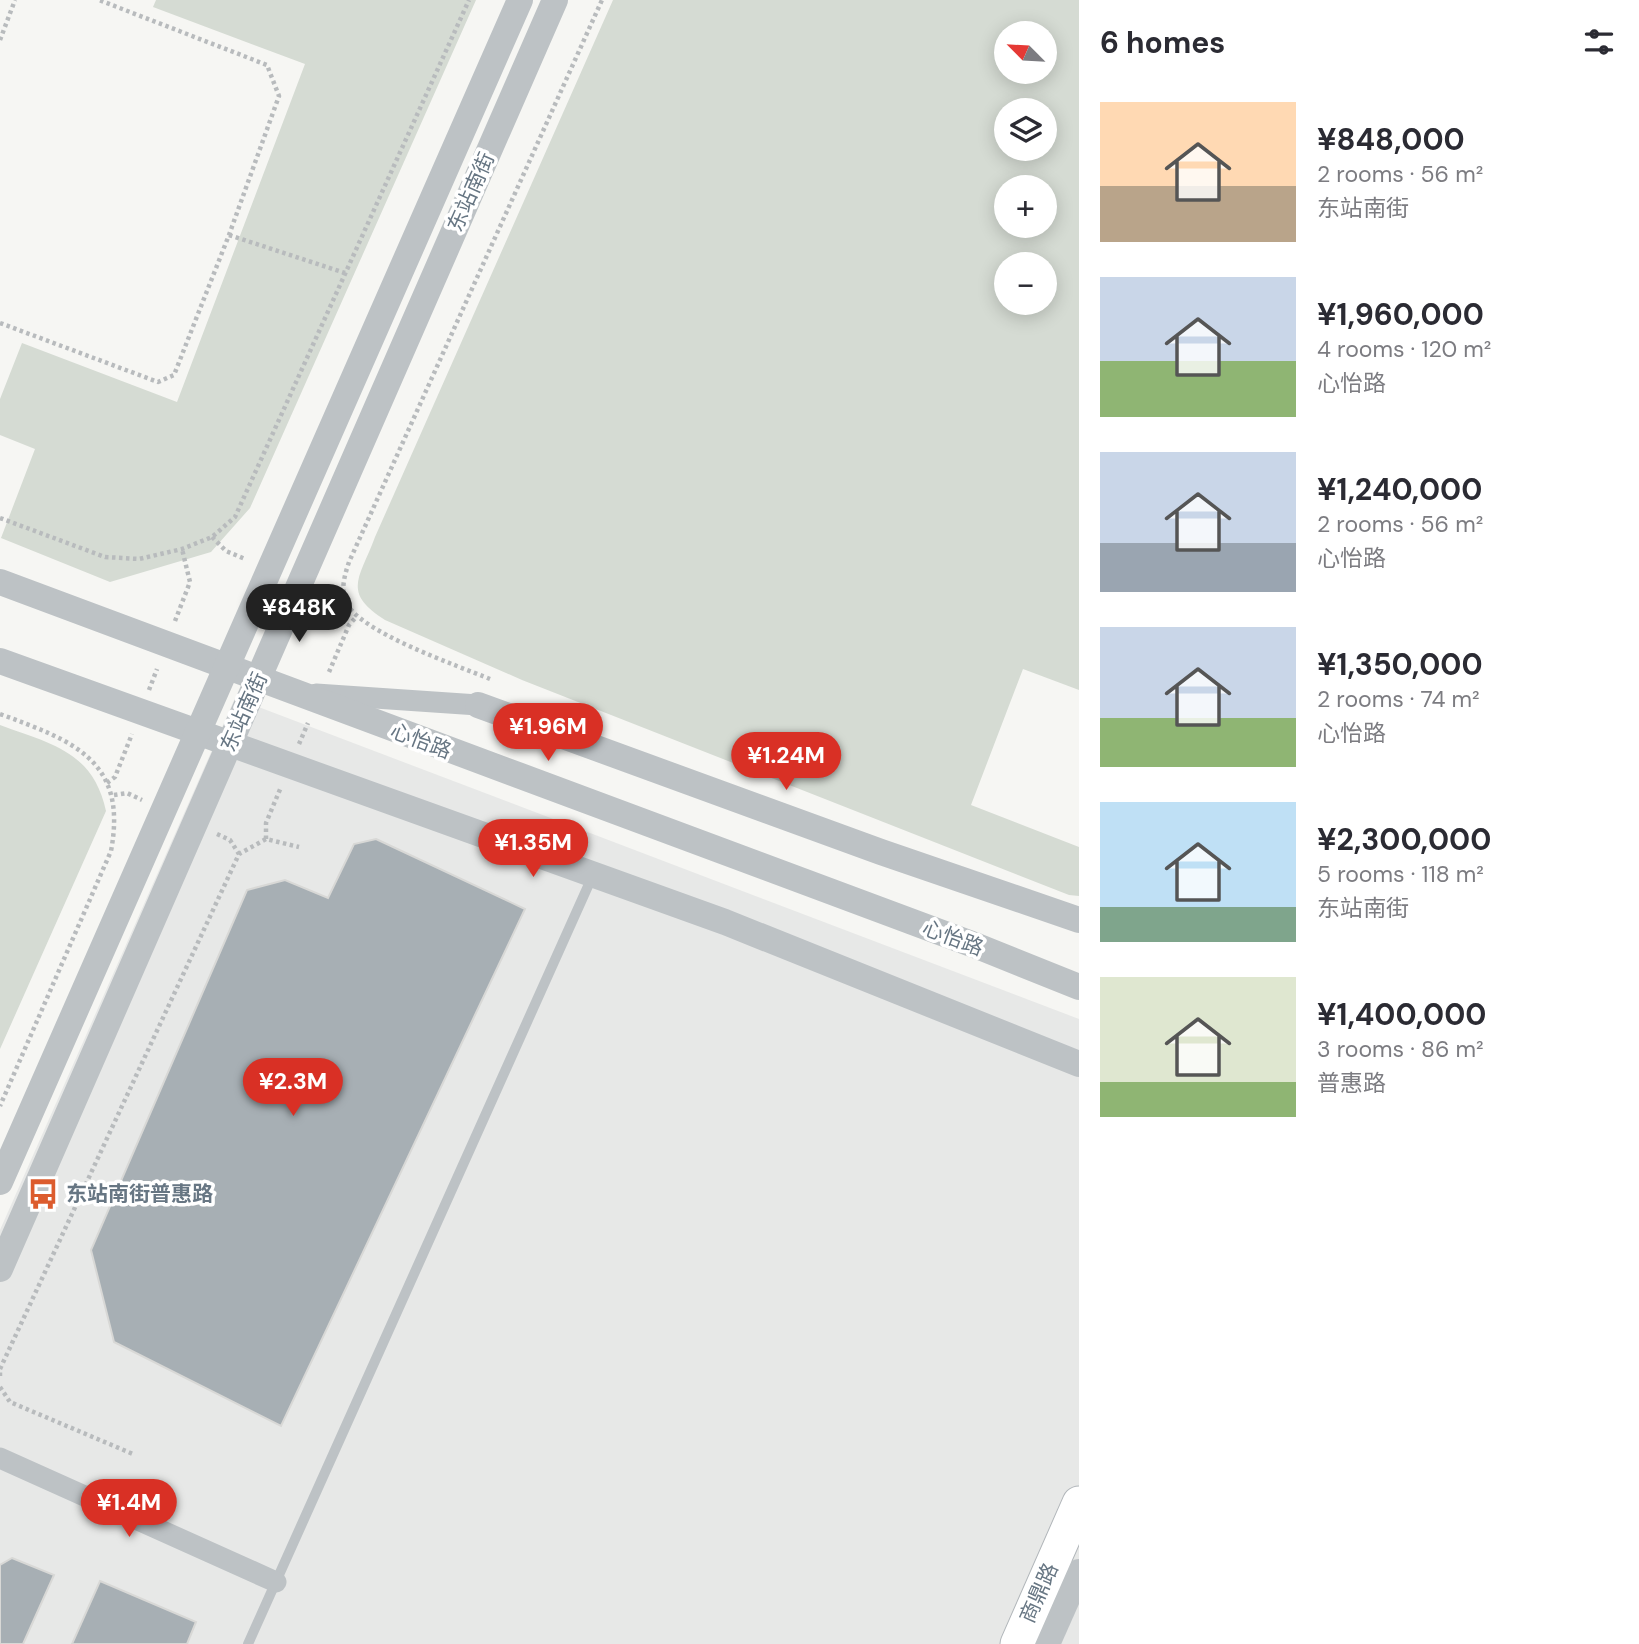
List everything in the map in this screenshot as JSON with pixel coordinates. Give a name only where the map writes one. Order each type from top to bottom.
[{"type":"main road","name":"商鼎路","points":[[1017,1644],[1079,1503]]},
{"type":"street","name":"东站南街","points":[[0,1182],[520,0]]},
{"type":"street","name":"东站南街","points":[[0,1269],[555,0]]},
{"type":"street","name":"心怡路","points":[[0,582],[977,946],[1079,988]]},
{"type":"street","points":[[0,661],[725,922],[1079,1064]]},
{"type":"street","points":[[295,693],[478,705],[881,852],[1079,919]]},
{"type":"street","points":[[0,1458],[276,1582]]},
{"type":"street","points":[[1047,1644],[1079,1572]]},
{"type":"lane","points":[[248,1644],[593,875]]},
{"type":"path","points":[[0,40],[15,0]]},
{"type":"path","points":[[0,323],[158,382],[174,375],[229,235],[279,96],[267,65],[99,0]]},
{"type":"path","points":[[0,518],[105,557],[139,559],[182,549],[212,537],[235,517],[469,0]]},
{"type":"path","points":[[496,681],[373,629],[345,601],[344,582],[349,562],[602,0]]},
{"type":"path","points":[[229,235],[345,273]]},
{"type":"path","points":[[0,714],[56,734],[79,749],[101,769],[114,795],[116,827],[111,851],[0,1106]]},
{"type":"path","points":[[0,1376],[0,1369],[239,854],[266,839],[299,847]]},
{"type":"path","points":[[0,1387],[10,1402],[133,1454]]},
{"type":"shaded area","points":[[156,0],[476,0],[250,508],[211,552],[110,582],[1,538],[35,449],[0,435],[0,399],[22,343],[177,402],[305,64],[153,7]]},
{"type":"shaded area","points":[[613,0],[1079,0],[1079,690],[1023,669],[971,805],[1079,847],[1079,896],[1069,895],[522,680],[385,620],[363,601],[358,583]]},
{"type":"shaded area","points":[[235,698],[1079,1019],[1079,1644],[0,1644],[0,1230]]},
{"type":"shaded area","points":[[0,725],[53,745],[80,762],[100,791],[106,811],[0,1049]]},
{"type":"building","points":[[376,839],[525,909],[281,1426],[114,1342],[91,1250],[247,890],[285,880],[328,898],[354,844]]},
{"type":"building","points":[[12,1558],[54,1575],[23,1644],[0,1644],[0,1565]]},
{"type":"building","points":[[100,1581],[196,1622],[187,1644],[72,1644]]},
{"type":"place","name":"东站南街普惠路","points":[[43,1194]]}]
